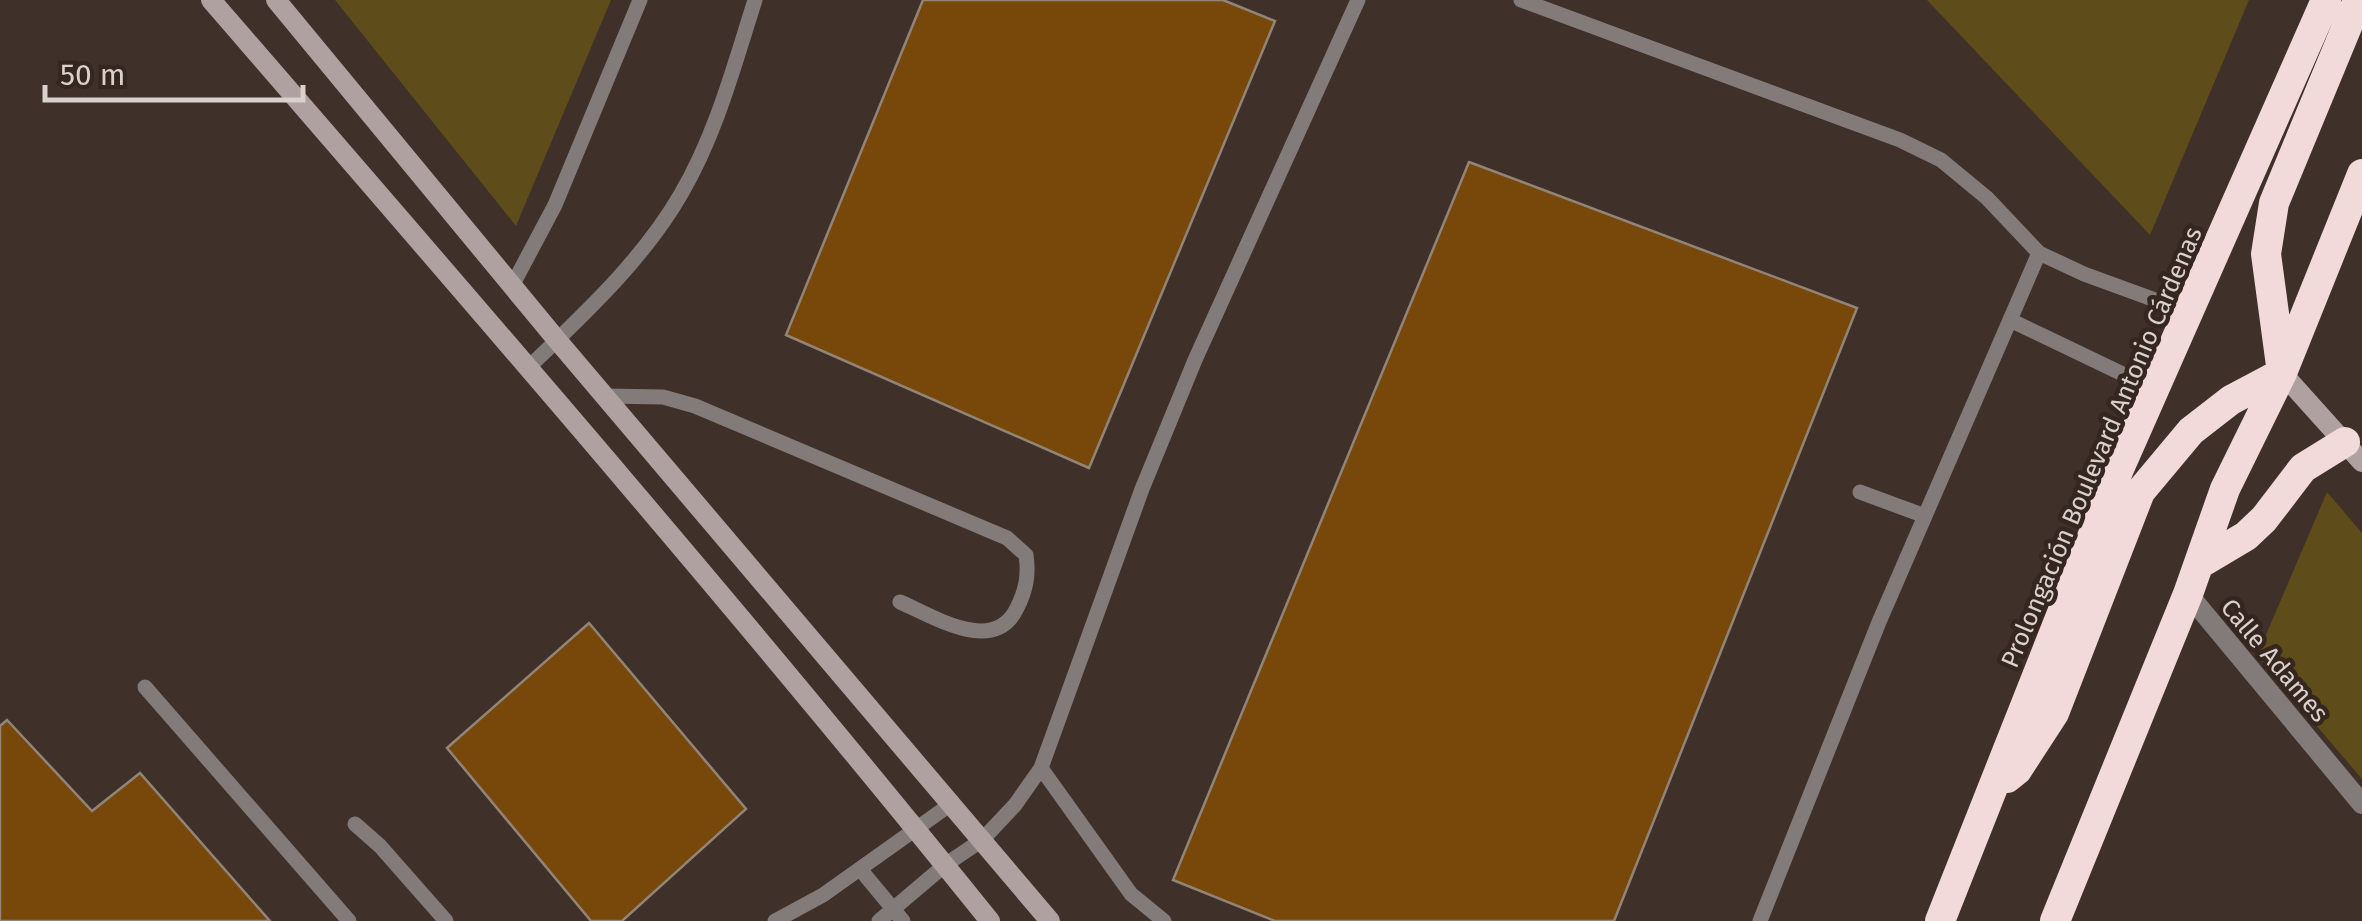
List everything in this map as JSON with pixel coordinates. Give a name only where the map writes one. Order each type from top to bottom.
[{"type":"highway","name":"Prolongación Boulevard Antonio Cárdenas","points":[[1940,921],[2154,389],[2326,0]]},
{"type":"highway","points":[[2282,373],[2266,254],[2274,203],[2358,0]]},
{"type":"highway","points":[[2055,921],[2188,594],[2225,489],[2282,373],[2362,174]]},
{"type":"highway","points":[[1991,793],[2017,770],[2054,713],[2140,492],[2191,432],[2231,400],[2282,373]]},
{"type":"highway","points":[[2198,564],[2246,536],[2303,468],[2354,452]]},
{"type":"street","points":[[212,0],[528,367],[990,921]]},
{"type":"street","points":[[276,0],[557,340],[1050,921]]},
{"type":"street","points":[[2282,373],[2354,452]]},
{"type":"street","name":"Calle Adames","points":[[2188,594],[2362,804]]},
{"type":"lane","points":[[512,286],[555,205],[640,0]]},
{"type":"lane","points":[[528,367],[648,244],[680,196],[724,98],[755,0]]},
{"type":"lane","points":[[879,921],[898,915],[945,865],[982,840],[1042,768],[1142,489],[1195,360],[1358,0]]},
{"type":"lane","points":[[1521,0],[1900,140],[1941,160],[1987,198],[2039,253],[2188,312]]},
{"type":"lane","points":[[1760,921],[1879,622],[2039,253]]},
{"type":"lane","points":[[2010,320],[2154,389]]},
{"type":"lane","points":[[605,396],[663,397],[726,418],[1007,538],[1026,555],[1026,587],[1014,614],[1004,625],[974,632],[900,602]]},
{"type":"lane","points":[[1860,492],[1925,516]]},
{"type":"lane","points":[[145,686],[350,921]]},
{"type":"lane","points":[[1042,768],[1131,894],[1164,921]]},
{"type":"lane","points":[[776,921],[823,895],[951,804]]},
{"type":"lane","points":[[355,824],[380,846],[446,921]]},
{"type":"lane","points":[[860,869],[898,915]]},
{"type":"shaded area","points":[[335,0],[611,0],[516,226]]},
{"type":"shaded area","points":[[1927,0],[2249,0],[2150,235]]},
{"type":"shaded area","points":[[2327,492],[2362,533],[2362,779],[2257,656]]},
{"type":"building","points":[[923,0],[1223,0],[1275,21],[1089,468],[786,335]]},
{"type":"building","points":[[1469,162],[1857,308],[1614,921],[1275,921],[1173,880]]},
{"type":"building","points":[[589,623],[746,809],[622,921],[591,921],[447,748]]},
{"type":"building","points":[[7,720],[92,811],[140,773],[270,921],[0,921],[0,726]]}]
